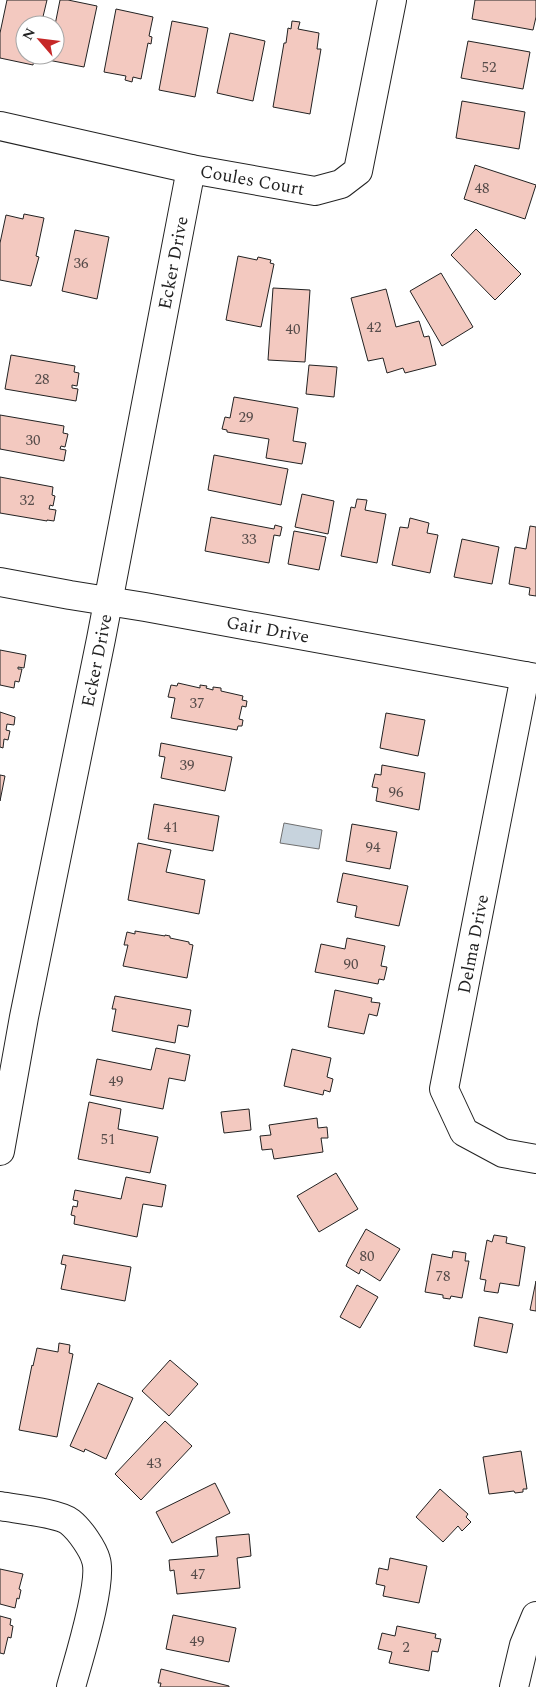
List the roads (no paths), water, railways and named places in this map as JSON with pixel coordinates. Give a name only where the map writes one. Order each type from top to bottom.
[{"type":"street","name":"Coules Court","points":[[0,126],[191,169],[315,191],[341,184],[358,171],[392,0]]},
{"type":"street","name":"Ecker Drive","points":[[0,1151],[9,1052],[108,601],[191,169]]},
{"type":"street","name":"Gair Drive","points":[[0,582],[530,677]]},
{"type":"street","name":"Delma Drive","points":[[530,677],[444,1089],[464,1132],[503,1153],[536,1158]]},
{"type":"street","points":[[0,1506],[60,1518],[70,1522],[86,1541],[96,1561],[95,1592],[71,1687]]},
{"type":"street","points":[[514,1687],[524,1645],[536,1616]]}]
